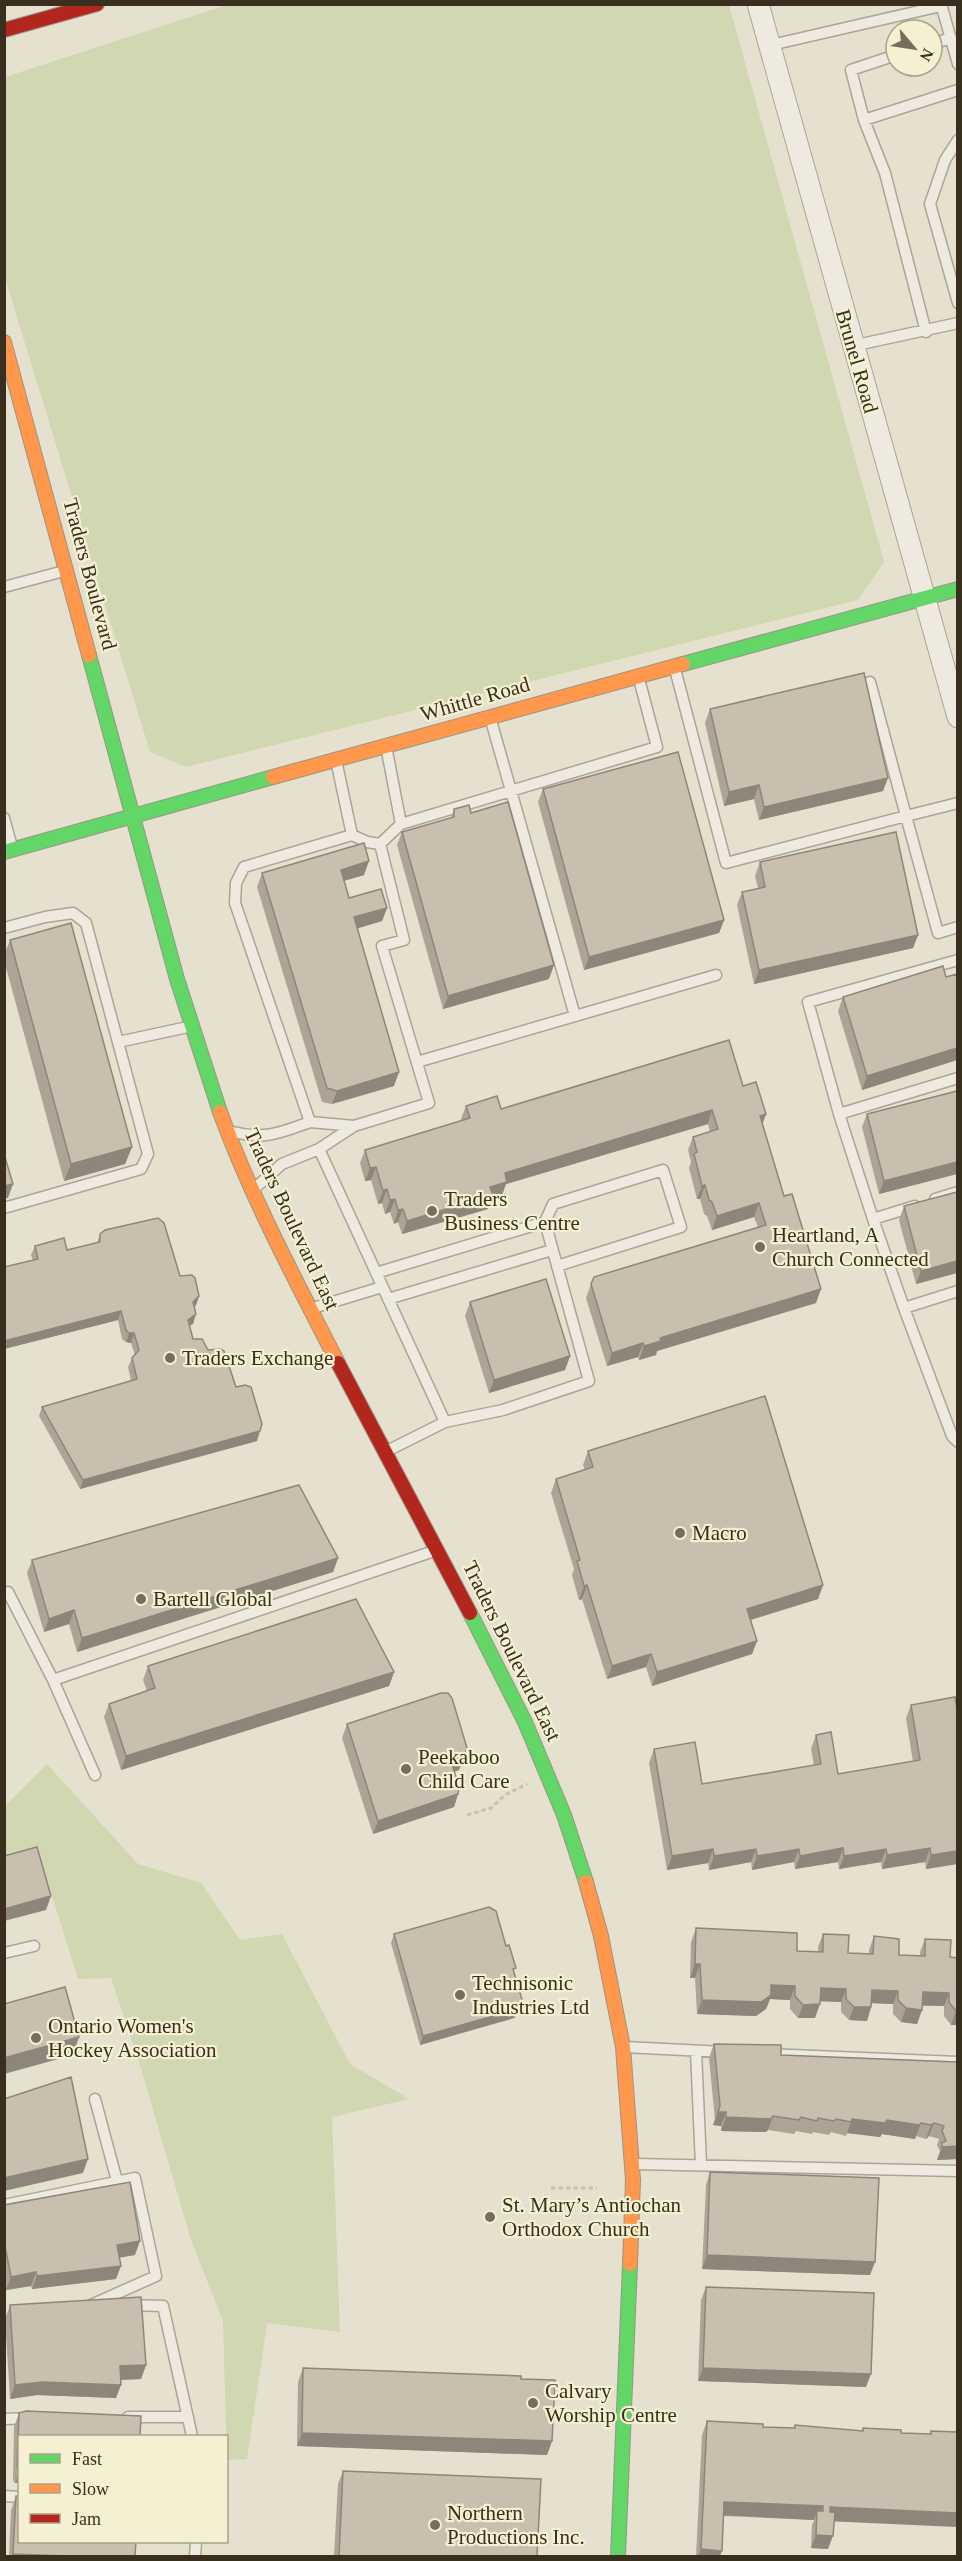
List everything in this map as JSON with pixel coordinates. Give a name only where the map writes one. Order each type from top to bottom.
[{"type":"street","points":[[4,30],[97,4]]},
{"type":"street","name":"Brunel Road","points":[[758,4],[957,717]]},
{"type":"street","name":"Traders Boulevard","points":[[4,342],[134,817]]},
{"type":"street","name":"Whittle Road","points":[[8,851],[490,716],[957,589]]},
{"type":"street","name":"Traders Boulevard East","points":[[134,817],[191,1026],[227,1130],[310,1309],[509,1688],[548,1774],[571,1835],[601,1936],[623,2047],[632,2163],[627,2375],[618,2556]]},
{"type":"lane","points":[[771,45],[941,5],[957,64]]},
{"type":"lane","points":[[944,40],[951,38]]},
{"type":"lane","points":[[884,59],[851,70],[864,120],[885,173],[926,332]]},
{"type":"lane","points":[[864,120],[957,90]]},
{"type":"lane","points":[[957,140],[945,160],[930,204],[957,303]]},
{"type":"lane","points":[[852,346],[957,324]]},
{"type":"lane","points":[[4,587],[67,570]]},
{"type":"lane","points":[[675,666],[726,862],[957,803]]},
{"type":"lane","points":[[380,844],[401,824],[657,747],[638,676]]},
{"type":"lane","points":[[870,682],[938,933],[957,927]]},
{"type":"lane","points":[[490,716],[575,1016]]},
{"type":"lane","points":[[386,746],[401,824]]},
{"type":"lane","points":[[336,760],[352,835]]},
{"type":"lane","points":[[4,818],[8,851]]},
{"type":"lane","points":[[310,1122],[235,903],[236,883],[244,867],[352,835],[367,842],[380,844]]},
{"type":"lane","points":[[253,1190],[282,1164],[319,1149],[354,1126],[429,1103],[382,946],[404,940],[380,844]]},
{"type":"lane","points":[[4,928],[45,917],[73,913],[86,923],[148,1154],[141,1169],[4,1208]]},
{"type":"lane","points":[[957,960],[808,1002],[839,1114],[873,1219],[952,1436],[957,1442]]},
{"type":"lane","points":[[417,1062],[716,975]]},
{"type":"lane","points":[[118,1042],[191,1026]]},
{"type":"lane","points":[[839,1114],[957,1078]]},
{"type":"lane","points":[[227,1130],[254,1137],[275,1135],[310,1122],[354,1126]]},
{"type":"lane","points":[[319,1149],[445,1422]]},
{"type":"lane","points":[[384,1452],[445,1422],[503,1410],[590,1381],[544,1222],[553,1204],[663,1170],[681,1227],[557,1266]]},
{"type":"lane","points":[[873,1219],[957,1192]]},
{"type":"lane","points":[[376,1273],[544,1222]]},
{"type":"lane","points":[[388,1299],[552,1250]]},
{"type":"lane","points":[[310,1309],[382,1287]]},
{"type":"lane","points":[[904,1308],[957,1291]]},
{"type":"lane","points":[[53,1680],[438,1550]]},
{"type":"lane","points":[[8,1592],[53,1680],[95,1775]]},
{"type":"lane","points":[[4,1953],[34,1946]]},
{"type":"lane","points":[[623,2047],[732,2052]]},
{"type":"lane","points":[[696,2051],[701,2165]]},
{"type":"lane","points":[[755,2054],[957,2062]]},
{"type":"lane","points":[[95,2098],[117,2181]]},
{"type":"lane","points":[[632,2163],[957,2171]]},
{"type":"lane","points":[[4,2205],[135,2178],[156,2277],[86,2305],[163,2306],[192,2435]]},
{"type":"lane","points":[[119,2417],[188,2417]]},
{"type":"lane","points":[[4,2419],[39,2418]]},
{"type":"path","points":[[467,1815],[491,1808],[505,1794],[548,1774]]},
{"type":"path","points":[[551,2188],[597,2188]]},
{"type":"green space","points":[[230,4],[729,5],[884,562],[858,600],[186,767],[150,752],[5,278],[5,77]]},
{"type":"green space","points":[[47,1764],[138,1864],[201,1883],[240,1940],[282,1934],[350,2064],[409,2099],[332,2117],[340,2332],[267,2323],[247,2459],[228,2460],[223,2321],[191,2240],[140,2065],[111,1978],[78,1979],[38,1851],[5,1861],[5,1806]]},
{"type":"building","points":[[864,673],[888,778],[764,807],[759,785],[729,792],[710,709]]},
{"type":"building","points":[[678,752],[724,920],[589,957],[543,789]]},
{"type":"building","points":[[508,802],[554,965],[448,996],[402,832],[454,817],[454,809],[469,805],[471,813]]},
{"type":"building","points":[[896,832],[918,935],[759,970],[742,892],[765,887],[760,862]]},
{"type":"building","points":[[364,843],[369,861],[341,870],[349,898],[381,889],[387,908],[354,917],[399,1072],[337,1091],[327,1088],[262,873]]},
{"type":"building","points":[[71,923],[132,1147],[71,1164],[10,940]]},
{"type":"building","points":[[943,966],[946,977],[957,974],[957,1048],[867,1076],[843,997]]},
{"type":"building","name":"Traders Business Centre","points":[[729,1040],[743,1086],[756,1082],[766,1114],[760,1116],[784,1196],[792,1194],[821,1289],[660,1338],[661,1341],[644,1346],[643,1343],[612,1353],[591,1284],[594,1277],[766,1225],[759,1203],[717,1216],[705,1185],[702,1186],[694,1154],[697,1152],[693,1137],[718,1129],[712,1110],[505,1173],[507,1182],[490,1187],[493,1195],[407,1221],[403,1209],[398,1210],[395,1199],[390,1200],[387,1189],[383,1191],[376,1167],[370,1168],[365,1150],[470,1118],[466,1106],[497,1096],[501,1109]]},
{"type":"building","points":[[957,1091],[957,1162],[884,1181],[867,1114]]},
{"type":"building","points":[[4,1154],[13,1184],[4,1186]]},
{"type":"building","points":[[957,1192],[957,1261],[921,1271],[904,1206]]},
{"type":"building","name":"Traders Exchange","points":[[158,1218],[164,1223],[180,1276],[192,1275],[195,1278],[199,1296],[193,1302],[196,1314],[188,1320],[193,1339],[202,1339],[208,1350],[224,1351],[236,1387],[245,1385],[251,1387],[262,1424],[260,1431],[83,1480],[42,1407],[137,1379],[132,1358],[139,1350],[134,1333],[126,1330],[121,1311],[4,1341],[4,1267],[38,1259],[35,1246],[64,1238],[67,1250],[100,1242],[100,1234],[105,1230]]},
{"type":"building","points":[[546,1279],[570,1356],[494,1380],[470,1302]]},
{"type":"building","name":"Macro","points":[[765,1396],[823,1585],[747,1609],[757,1641],[657,1672],[651,1654],[612,1666],[587,1585],[584,1586],[577,1561],[580,1560],[556,1479],[593,1467],[588,1451]]},
{"type":"building","name":"Bartell Global","points":[[299,1485],[338,1558],[82,1638],[74,1610],[49,1619],[32,1560]]},
{"type":"building","points":[[356,1599],[394,1672],[126,1756],[109,1704],[155,1688],[148,1666]]},
{"type":"building","name":"Peekaboo Child Care","points":[[441,1693],[448,1693],[452,1698],[467,1748],[464,1757],[451,1761],[459,1787],[458,1794],[378,1821],[347,1724]]},
{"type":"building","points":[[955,1697],[957,1710],[957,1851],[931,1855],[930,1848],[887,1855],[886,1849],[844,1856],[843,1848],[800,1856],[799,1849],[757,1856],[756,1849],[714,1856],[713,1849],[672,1856],[654,1749],[695,1742],[702,1784],[821,1764],[816,1735],[831,1732],[838,1774],[920,1760],[911,1705]]},
{"type":"building","points":[[37,1847],[51,1896],[4,1909],[4,1856]]},
{"type":"building","name":"Technisonic Industries Ltd","points":[[489,1907],[496,1911],[506,1946],[509,1945],[523,2003],[518,2009],[423,2036],[394,1934]]},
{"type":"building","points":[[696,1928],[797,1933],[797,1951],[823,1952],[823,1934],[849,1935],[848,1953],[873,1954],[874,1936],[899,1939],[899,1955],[925,1956],[925,1939],[951,1940],[950,1957],[957,1958],[957,2011],[949,2002],[949,1993],[923,1992],[922,2010],[906,2008],[898,2000],[898,1991],[872,1990],[871,2007],[854,2007],[846,1999],[846,1989],[821,1988],[820,2004],[803,2005],[795,1996],[795,1986],[771,1985],[771,1995],[761,2002],[702,2000],[700,1964],[695,1964]]},
{"type":"building","name":"Ontario Women's Hockey Association","points":[[65,1987],[79,2037],[4,2058],[4,2004]]},
{"type":"building","points":[[714,2044],[781,2045],[781,2055],[957,2062],[957,2146],[942,2147],[942,2143],[946,2141],[942,2131],[944,2126],[934,2123],[919,2125],[887,2120],[885,2123],[852,2119],[851,2122],[836,2119],[834,2121],[818,2118],[817,2121],[801,2117],[799,2120],[773,2116],[771,2119],[726,2117],[726,2112],[718,2112],[720,2106]]},
{"type":"building","points":[[71,2077],[88,2159],[4,2178],[4,2099]]},
{"type":"building","points":[[710,2172],[879,2178],[875,2262],[707,2255]]},
{"type":"building","points":[[130,2182],[140,2241],[117,2245],[121,2266],[37,2276],[36,2272],[11,2277],[4,2241],[4,2205]]},
{"type":"building","points":[[706,2287],[874,2293],[871,2374],[703,2368]]},
{"type":"building","points":[[141,2297],[146,2365],[120,2366],[121,2385],[42,2382],[15,2385],[10,2305]]},
{"type":"building","points":[[303,2368],[521,2376],[521,2379],[555,2380],[552,2441],[302,2433]]},
{"type":"building","points":[[26,2411],[141,2416],[140,2435],[18,2435],[19,2413]]},
{"type":"building","points":[[707,2421],[763,2424],[763,2427],[795,2428],[795,2425],[863,2431],[863,2428],[901,2430],[901,2433],[957,2432],[957,2513],[830,2507],[830,2512],[835,2512],[833,2536],[816,2535],[817,2511],[823,2511],[823,2506],[724,2502],[722,2551],[701,2549]]},
{"type":"building","name":"Northern Productions Inc.","points":[[343,2471],[541,2479],[537,2556],[339,2556]]},
{"type":"building","points":[[16,2496],[18,2496],[18,2543],[136,2543],[135,2556],[13,2554]]},
{"type":"traffic: fast","points":[[683,664],[958,589]]},
{"type":"traffic: fast","points":[[89,655],[177,979],[220,1112]]},
{"type":"traffic: fast","points":[[4,852],[273,777]]},
{"type":"traffic: fast","points":[[470,1613],[525,1722],[564,1815],[586,1882]]},
{"type":"traffic: fast","points":[[618,2556],[630,2264]]},
{"type":"traffic: slow","points":[[4,342],[89,655]]},
{"type":"traffic: slow","points":[[273,777],[683,664]]},
{"type":"traffic: slow","points":[[220,1112],[260,1208],[338,1363]]},
{"type":"traffic: slow","points":[[586,1882],[601,1936],[623,2047],[633,2180],[630,2264]]},
{"type":"traffic: jam","points":[[4,30],[97,4]]},
{"type":"traffic: jam","points":[[338,1363],[470,1613]]},
{"type":"place","name":"Traders Business Centre","points":[[432,1211]]},
{"type":"place","name":"Heartland, A Church Connected","points":[[760,1247]]},
{"type":"place","name":"Traders Exchange","points":[[170,1358]]},
{"type":"place","name":"Macro","points":[[680,1533]]},
{"type":"place","name":"Bartell Global","points":[[141,1599]]},
{"type":"place","name":"Peekaboo Child Care","points":[[406,1769]]},
{"type":"place","name":"Technisonic Industries Ltd","points":[[460,1995]]},
{"type":"place","name":"Ontario Women's Hockey Association","points":[[36,2038]]},
{"type":"place","name":"St. Mary’s Antiochan Orthodox Church","points":[[490,2217]]},
{"type":"place","name":"Calvary Worship Centre","points":[[533,2403]]},
{"type":"place","name":"Northern Productions Inc.","points":[[435,2525]]}]
